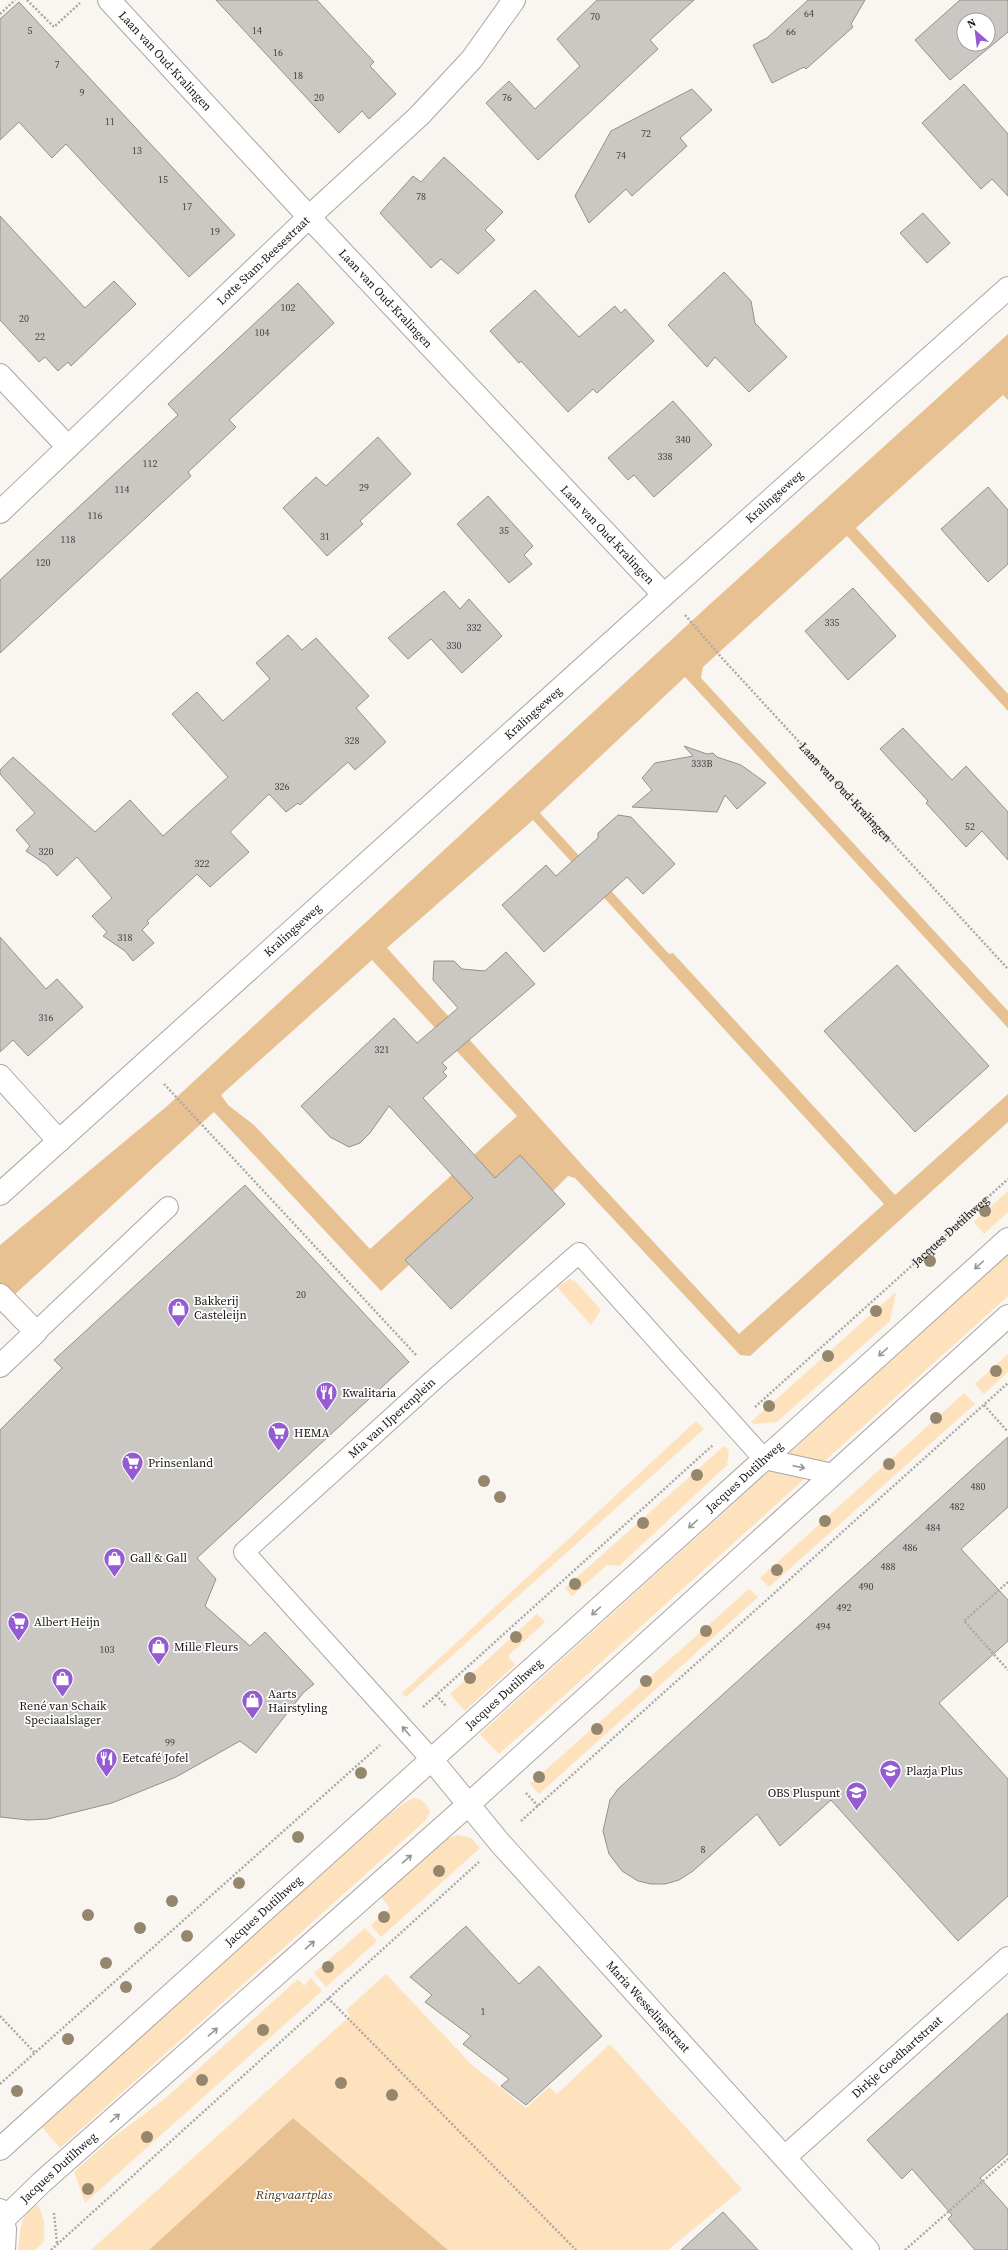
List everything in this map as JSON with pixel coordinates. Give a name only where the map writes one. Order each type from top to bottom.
[{"type":"street","name":"Laan van Oud-Kralingen","points":[[109,0],[309,217],[664,595]]},
{"type":"street","name":"Lotte Stam-Beesestraat","points":[[0,512],[309,217],[419,116],[472,59],[514,0]]},
{"type":"street","name":"Kralingseweg","points":[[0,1194],[664,595],[1008,288]]},
{"type":"street","points":[[0,375],[68,447]]},
{"type":"street","points":[[0,1076],[59,1141]]},
{"type":"street","name":"Jacques Dutilhweg","points":[[0,2149],[1008,1239]]},
{"type":"street","points":[[0,1366],[36,1332],[5,1300]]},
{"type":"street","name":"Jacques Dutilhweg","points":[[2,2215],[48,2177],[469,1804],[1008,1316]]},
{"type":"street","name":"Maria Wesselingstraat","points":[[432,1760],[500,1843],[868,2250]]},
{"type":"street","name":"Dirkje Goedhartstraat","points":[[785,2157],[1008,1958]]},
{"type":"street","points":[[2,2215],[6,2239],[4,2250]]},
{"type":"lane","points":[[36,1332],[168,1207]]},
{"type":"lane","name":"Mia van IJperenplein","points":[[432,1760],[402,1725],[356,1678],[244,1552],[437,1378],[579,1254],[734,1426]]},
{"type":"lane","points":[[734,1426],[764,1459],[834,1474]]},
{"type":"path","points":[[0,14],[15,0]]},
{"type":"path","points":[[28,0],[54,27],[83,0]]},
{"type":"path","name":"Laan van Oud-Kralingen","points":[[684,613],[722,658],[1008,969]]},
{"type":"path","points":[[174,1095],[437,1378]]},
{"type":"path","name":"Jacques Dutilhweg","points":[[0,2084],[402,1725],[1008,1179]]},
{"type":"path","points":[[51,2250],[500,1843],[538,1806],[1008,1383]]},
{"type":"path","points":[[984,1405],[1008,1432]]},
{"type":"path","points":[[1008,1582],[964,1621],[1008,1670]]},
{"type":"path","points":[[328,1998],[576,2250]]},
{"type":"path","points":[[0,2016],[35,2053]]},
{"type":"path","points":[[905,2250],[1008,2159]]},
{"type":"shaded area","points":[[1008,1191],[1008,1212],[984,1234],[974,1222]]},
{"type":"shaded area","points":[[1008,1254],[1008,1296],[499,1754],[480,1734]]},
{"type":"shaded area","points":[[570,1279],[575,1281],[601,1310],[591,1325],[557,1287]]},
{"type":"shaded area","points":[[896,1292],[890,1321],[777,1422],[753,1424],[752,1421]]},
{"type":"shaded area","points":[[1008,1354],[1008,1372],[984,1394],[975,1384]]},
{"type":"shaded area","points":[[964,1393],[975,1404],[769,1587],[760,1578]]},
{"type":"shaded area","points":[[696,1421],[704,1429],[406,1697],[402,1693]]},
{"type":"shaded area","points":[[724,1446],[729,1450],[727,1465],[619,1566],[607,1565],[572,1596],[565,1588]]},
{"type":"shaded area","points":[[749,1589],[758,1597],[539,1794],[530,1784]]},
{"type":"shaded area","points":[[537,1614],[545,1622],[508,1656],[515,1665],[465,1711],[450,1694]]},
{"type":"shaded area","points":[[414,1798],[422,1801],[429,1809],[430,1812],[425,1821],[60,2148],[41,2126],[387,1816],[404,1803]]},
{"type":"shaded area","points":[[458,1835],[471,1838],[480,1848],[381,1937],[371,1925],[390,1908],[381,1897],[444,1839]]},
{"type":"shaded area","points":[[365,1928],[377,1941],[326,1987],[314,1973]]},
{"type":"shaded area","points":[[386,1974],[473,2066],[526,2108],[549,2087],[557,2094],[610,2044],[742,2189],[668,2250],[448,2250],[293,2118],[149,2250],[91,2250],[350,2016],[346,2010]]},
{"type":"shaded area","points":[[311,1978],[322,1991],[85,2203],[74,2172],[111,2139],[167,2097],[298,1979],[304,1986]]},
{"type":"shaded area","points":[[38,2204],[44,2221],[44,2241],[35,2250],[18,2250],[20,2230],[24,2217],[32,2207]]},
{"type":"water","points":[[1008,334],[1008,400],[1003,395],[856,528],[1008,694],[1008,711],[847,536],[703,667],[701,678],[1008,1011],[1008,1028],[685,677],[540,813],[669,954],[673,953],[895,1195],[1008,1094],[1008,1122],[750,1356],[740,1355],[575,1178],[568,1176],[553,1191],[520,1155],[406,1260],[410,1264],[381,1291],[214,1112],[0,1308],[0,1245],[166,1107],[709,605]],"holes":[[[533,820],[884,1204],[739,1334],[584,1167],[387,948]],[[372,960],[517,1116],[370,1249],[254,1125],[228,1105],[221,1095]]]},
{"type":"water","name":"Ringvaartplas","points":[[293,2118],[448,2250],[149,2250]]},
{"type":"building","points":[[216,0],[317,0],[374,62],[370,66],[396,94],[369,119],[362,111],[339,133]]},
{"type":"building","points":[[597,0],[694,0],[650,40],[658,49],[538,160],[486,103],[509,81],[535,109],[580,66],[557,39]]},
{"type":"building","points":[[808,0],[865,0],[851,24],[853,27],[806,69],[804,67],[772,83],[753,45],[767,38]]},
{"type":"building","points":[[960,0],[1008,0],[1008,32],[996,42],[996,12],[956,12],[956,52],[984,52],[950,80],[915,40]]},
{"type":"building","points":[[19,2],[235,235],[189,277],[66,144],[52,158],[19,122],[0,140],[0,19]]},
{"type":"building","points":[[964,84],[1008,134],[1008,196],[992,179],[981,189],[922,123]]},
{"type":"building","points":[[692,89],[712,110],[680,138],[687,146],[632,196],[626,189],[589,223],[575,196],[611,131]]},
{"type":"building","points":[[444,157],[503,212],[485,230],[495,240],[458,274],[441,259],[431,268],[380,213],[413,176],[421,182]]},
{"type":"building","points":[[923,213],[950,243],[927,263],[900,233]]},
{"type":"building","points":[[0,216],[85,308],[114,281],[136,304],[71,366],[68,362],[58,371],[45,357],[39,362],[0,320]]},
{"type":"building","points":[[724,272],[751,301],[755,323],[787,357],[749,392],[715,357],[707,367],[668,325]]},
{"type":"building","points":[[298,283],[334,323],[229,420],[236,427],[188,472],[191,476],[0,653],[0,580],[178,415],[168,404]]},
{"type":"building","points":[[535,290],[579,337],[615,306],[621,313],[625,309],[654,341],[597,393],[593,389],[568,412],[521,361],[519,363],[490,331]]},
{"type":"building","points":[[673,401],[712,445],[654,497],[634,475],[628,480],[608,458]]},
{"type":"building","points":[[378,437],[411,474],[360,521],[363,524],[327,556],[283,508],[316,477],[326,486]]},
{"type":"building","points":[[988,487],[1008,510],[1008,564],[988,582],[941,529]]},
{"type":"building","points":[[488,496],[533,546],[524,555],[532,564],[509,583],[457,524]]},
{"type":"building","points":[[853,588],[896,636],[848,680],[805,631]]},
{"type":"building","points":[[444,591],[460,609],[469,599],[502,636],[462,673],[431,639],[408,659],[388,638]]},
{"type":"building","points":[[288,635],[302,650],[316,638],[369,696],[356,708],[386,742],[355,770],[348,762],[300,805],[298,803],[286,812],[269,794],[230,832],[249,852],[210,887],[197,874],[147,921],[149,923],[142,930],[154,943],[133,961],[125,951],[103,936],[107,932],[92,916],[112,898],[77,857],[57,876],[47,865],[26,851],[30,846],[16,830],[35,813],[0,774],[0,770],[13,757],[95,832],[130,800],[163,836],[228,777],[172,714],[197,692],[223,721],[270,679],[256,663]]},
{"type":"building","points":[[903,728],[952,780],[966,766],[1008,812],[1008,860],[982,831],[966,847],[926,803],[928,801],[880,749]]},
{"type":"building","points":[[684,746],[707,754],[713,753],[717,757],[741,765],[766,783],[737,809],[725,795],[717,812],[632,807],[652,790],[642,778],[655,763],[693,756]]},
{"type":"building","points":[[618,815],[631,817],[675,864],[643,894],[627,877],[544,952],[502,905],[546,865],[556,876],[598,838],[598,833]]},
{"type":"building","points":[[0,937],[46,989],[57,979],[83,1007],[28,1056],[13,1040],[0,1052]]},
{"type":"building","points":[[506,952],[535,984],[442,1063],[447,1068],[443,1072],[447,1076],[423,1098],[495,1178],[520,1155],[565,1204],[451,1309],[405,1260],[473,1198],[389,1106],[370,1133],[360,1143],[349,1147],[330,1137],[301,1106],[394,1018],[417,1043],[458,1008],[433,980],[434,961],[454,961],[462,969],[485,971]]},
{"type":"building","points":[[897,965],[989,1066],[915,1132],[824,1031]]},
{"type":"building","points":[[245,1185],[409,1362],[197,1558],[216,1579],[205,1606],[250,1646],[265,1632],[314,1684],[303,1693],[256,1753],[240,1741],[176,1777],[112,1803],[48,1819],[28,1820],[0,1817],[0,1430],[62,1368],[54,1360]]},
{"type":"building","points":[[1008,1437],[1008,1507],[961,1549],[1008,1600],[1008,1641],[939,1703],[1008,1779],[1008,1896],[958,1941],[831,1800],[780,1846],[757,1814],[693,1871],[679,1880],[665,1884],[651,1884],[638,1881],[622,1871],[609,1854],[603,1831],[610,1800],[618,1789]]},
{"type":"building","points":[[466,1926],[519,1984],[539,1966],[602,2036],[526,2105],[501,2086],[509,2079],[463,2044],[471,2036],[425,2002],[432,1995],[410,1977]]},
{"type":"building","points":[[1008,2013],[1008,2154],[980,2178],[1008,2209],[1008,2250],[975,2250],[948,2219],[952,2215],[912,2169],[902,2179],[867,2140]]},
{"type":"building","points":[[723,2212],[758,2250],[681,2250]]},
{"type":"place","name":"Bakkerij Casteleijn","points":[[179,1328]]},
{"type":"place","name":"Kwalitaria","points":[[326,1412]]},
{"type":"place","name":"HEMA","points":[[279,1452]]},
{"type":"place","name":"Prinsenland","points":[[132,1482]]},
{"type":"place","name":"Gall & Gall","points":[[115,1578]]},
{"type":"place","name":"Albert Heijn","points":[[18,1642]]},
{"type":"place","name":"Mille Fleurs","points":[[159,1666]]},
{"type":"place","name":"René van Schaik Speciaalslager","points":[[63,1698]]},
{"type":"place","name":"Aarts Hairstyling","points":[[253,1720]]},
{"type":"place","name":"Eetcafé Jofel","points":[[107,1778]]},
{"type":"place","name":"Plazja Plus","points":[[891,1790]]},
{"type":"place","name":"OBS Pluspunt","points":[[856,1812]]}]
